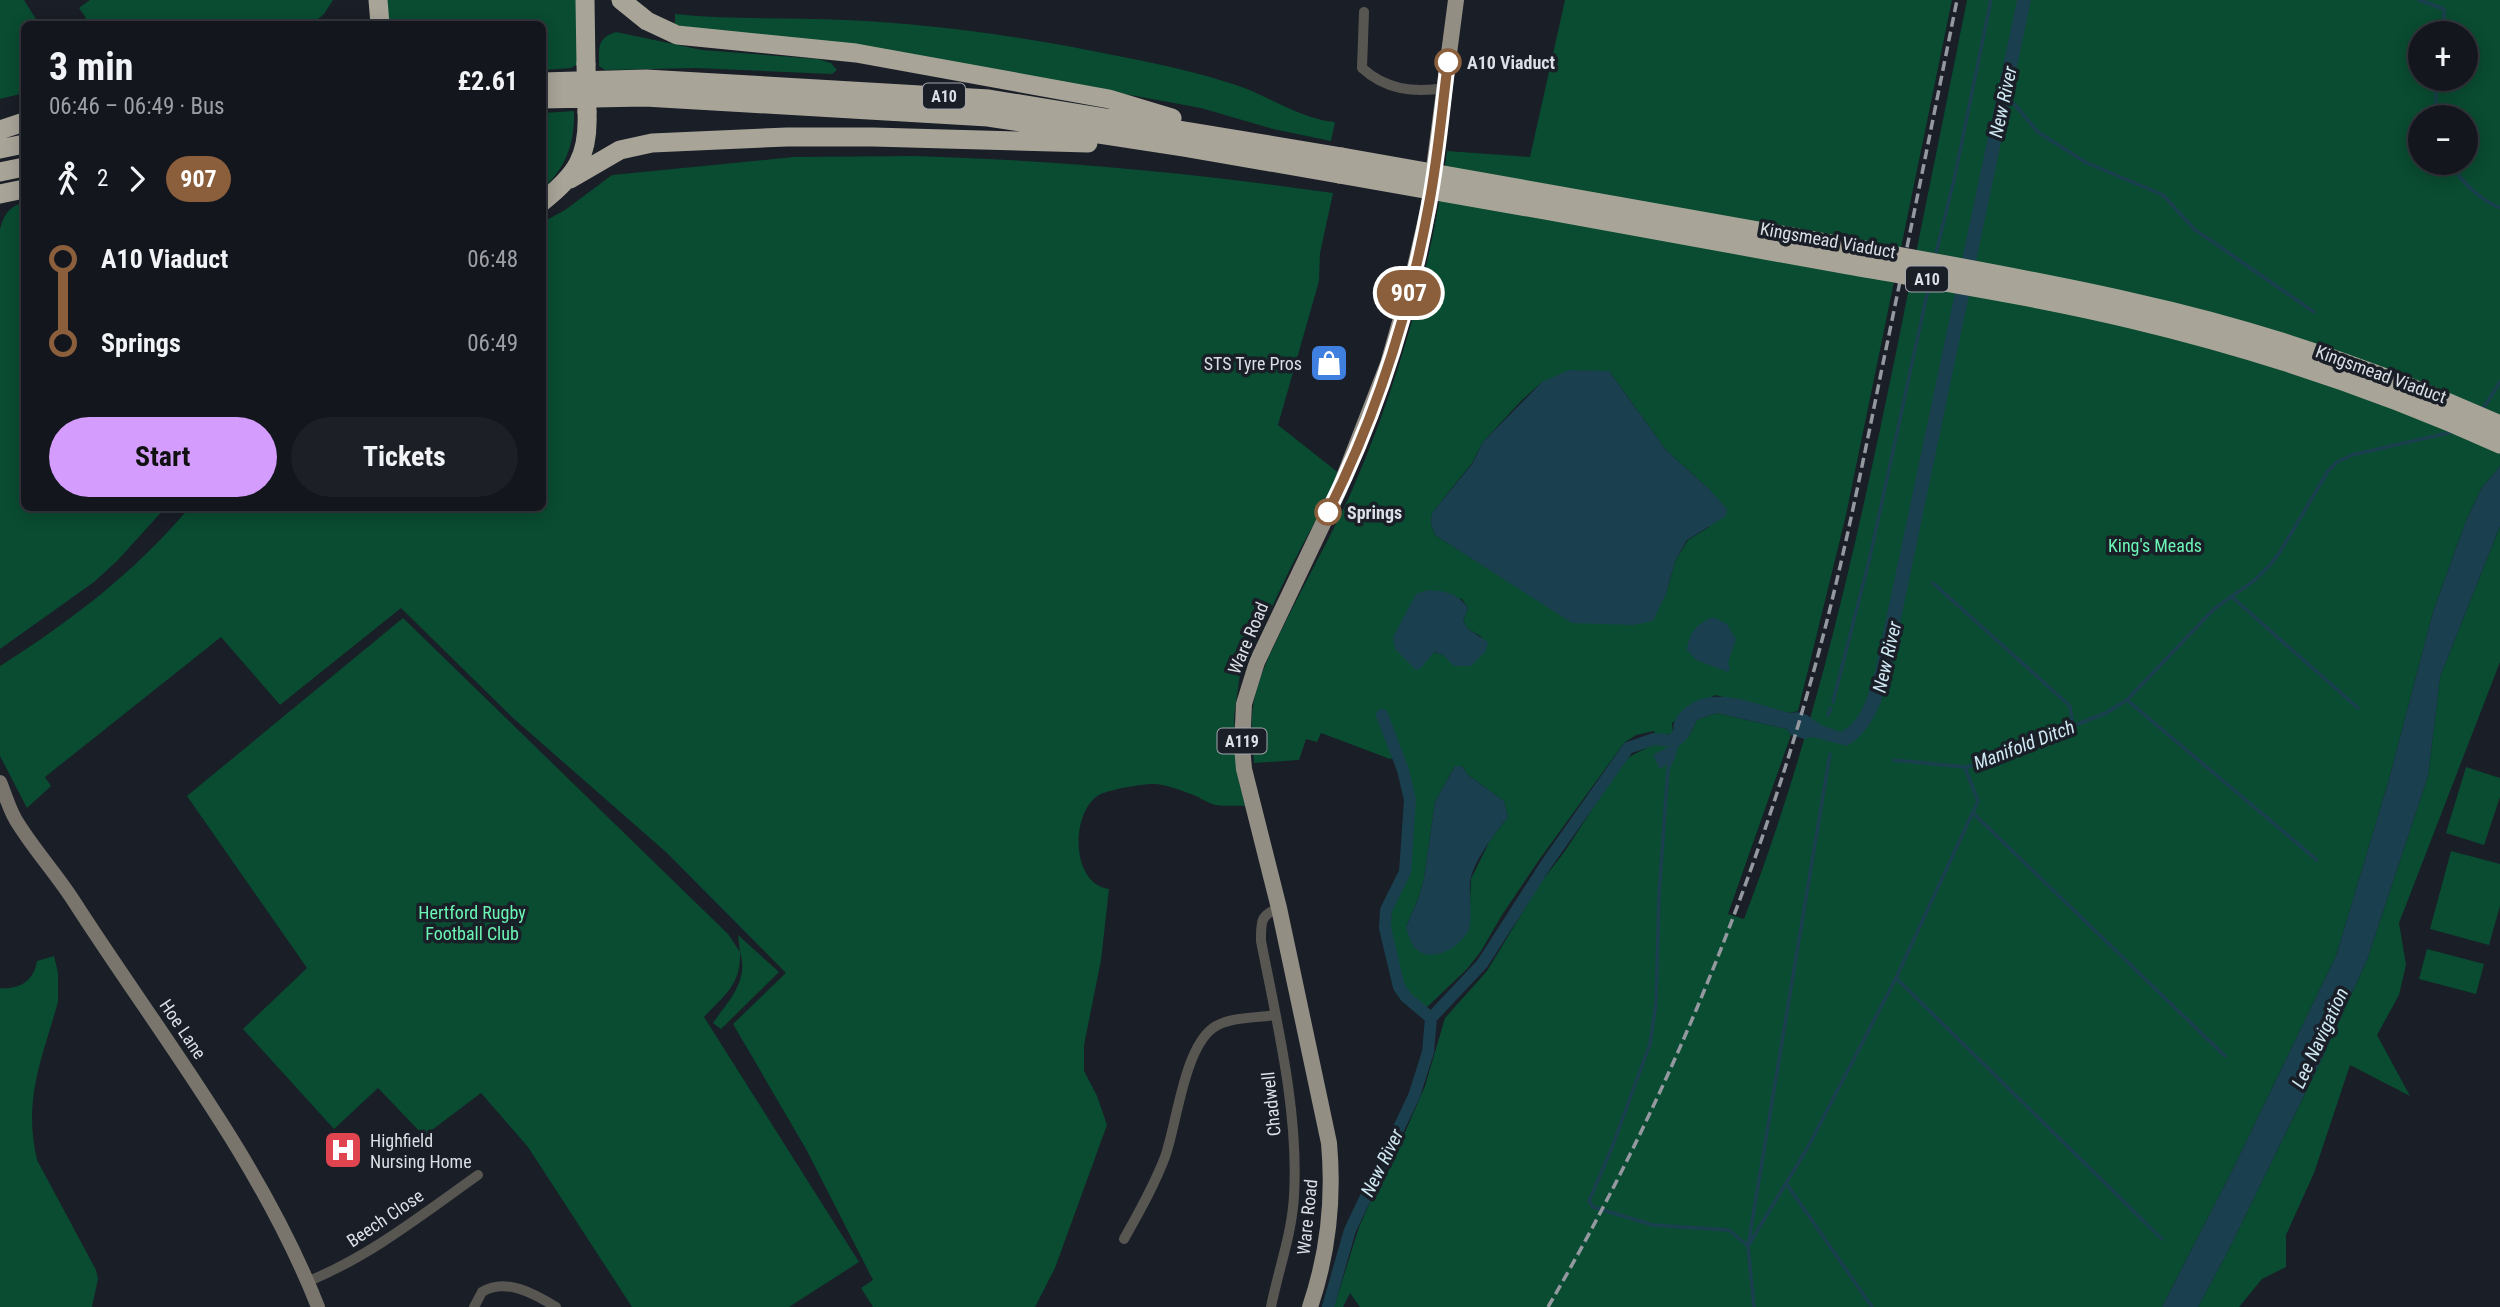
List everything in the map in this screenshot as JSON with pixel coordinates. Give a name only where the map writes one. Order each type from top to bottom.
[{"type":"highway","points":[[570,179],[584,150],[587,112],[584,0]]},
{"type":"highway","points":[[621,0],[647,21],[677,35],[856,52],[1110,99],[1248,139]]},
{"type":"highway","name":"A10","points":[[546,82],[646,79],[989,99],[1248,139],[1341,165]]},
{"type":"highway","name":"A10","points":[[546,99],[645,97],[988,117],[1184,147],[1341,165]]},
{"type":"highway","points":[[0,130],[21,123]]},
{"type":"highway","points":[[546,199],[570,179],[620,150],[652,143],[787,137],[873,137],[1184,147]]},
{"type":"highway","points":[[0,149],[21,145]]},
{"type":"highway","name":"Kingsmead Viaduct","points":[[1341,165],[2015,278],[2133,302],[2336,360],[2405,385],[2500,425]]},
{"type":"highway","name":"Kingsmead Viaduct","points":[[1341,165],[2129,319],[2259,353],[2332,377],[2401,402],[2500,444]]},
{"type":"highway","points":[[0,172],[21,168]]},
{"type":"highway","points":[[0,194],[21,190]]},
{"type":"main road","name":"Ware Road","points":[[1310,1307],[1327,1235],[1331,1198],[1330,1160],[1323,1108],[1279,908],[1244,769],[1244,704],[1256,662],[1339,491],[1388,364],[1412,280],[1429,206],[1456,0]]},
{"type":"street","points":[[1364,12],[1362,68],[1371,76],[1407,90],[1445,88]]},
{"type":"street","name":"Hoe Lane","points":[[0,782],[17,823],[62,882],[212,1106],[309,1281],[318,1307]]},
{"type":"street","name":"Chadwell","points":[[1271,1307],[1291,1222],[1294,1196],[1294,1157],[1287,1084],[1261,941],[1261,922],[1268,912],[1279,908]]},
{"type":"street","points":[[1124,1239],[1159,1173],[1191,1061],[1205,1036],[1220,1024],[1275,1015]]},
{"type":"street","name":"Beech Close","points":[[309,1281],[364,1254],[478,1175]]},
{"type":"street","points":[[474,1307],[482,1292],[499,1286],[512,1287],[556,1307]]},
{"type":"green space","points":[[0,0],[24,0],[37,21],[21,21],[21,94],[0,99]]},
{"type":"green space","points":[[90,0],[333,0],[316,21],[82,21],[86,18],[79,8]]},
{"type":"green space","points":[[385,0],[576,0],[578,64],[571,68],[546,70],[546,21],[387,21]]},
{"type":"green space","points":[[1565,0],[1952,0],[1846,515],[1798,711],[1790,713],[1715,695],[1672,723],[1673,733],[1656,738],[1654,731],[1636,735],[1624,743],[1539,860],[1481,951],[1467,969],[1426,1008],[1412,996],[1403,983],[1395,959],[1390,927],[1392,909],[1410,870],[1412,843],[1412,790],[1402,756],[1390,759],[1321,733],[1317,742],[1306,739],[1299,760],[1254,763],[1252,715],[1260,678],[1294,604],[1345,505],[1385,407],[1423,280],[1447,151],[1530,157]],"holes":[[[1609,371],[1666,450],[1709,489],[1709,527],[1688,540],[1675,561],[1666,594],[1572,622],[1435,535],[1431,524],[1432,513],[1472,463],[1483,442],[1542,382]],[[1461,598],[1468,608],[1463,621],[1468,629],[1482,637],[1443,655],[1433,652]],[[1455,766],[1462,766],[1468,775],[1504,801],[1508,817],[1490,840],[1471,879],[1469,929],[1406,927],[1424,878],[1435,802]]]},
{"type":"green space","name":"King's Meads","points":[[1967,0],[2500,0],[2500,466],[2481,489],[2466,521],[2433,612],[2388,783],[2336,956],[2232,1171],[2162,1307],[1360,1307],[1350,1293],[1343,1307],[1334,1307],[1359,1227],[1387,1174],[1425,1086],[1445,1018],[1487,971],[1539,885],[1629,757],[1658,742],[1665,744],[1688,738],[1697,720],[1717,713],[1787,729],[1791,735],[1728,914],[1744,919],[1792,779],[1813,708],[1850,565]]},
{"type":"green space","points":[[675,14],[879,22],[1019,38],[1194,73],[1248,90],[1309,116],[1335,122],[1331,141],[1273,129],[1201,108],[1026,76],[675,25]]},
{"type":"green space","points":[[616,32],[702,50],[818,59],[831,63],[837,70],[832,74],[696,68],[605,70],[599,66],[600,44],[605,37]]},
{"type":"green space","points":[[574,111],[573,134],[568,154],[546,186],[546,113]]},
{"type":"green space","points":[[914,156],[1124,168],[1333,193],[1320,253],[1319,281],[1278,425],[1340,474],[1292,565],[1240,674],[1234,717],[1237,773],[1245,806],[1212,804],[1164,785],[1151,784],[1103,793],[1092,801],[1084,813],[1080,828],[1081,860],[1087,874],[1096,884],[1109,889],[1101,960],[1084,1045],[1084,1071],[1097,1096],[1107,1125],[1055,1268],[1035,1307],[873,1307],[861,1288],[873,1280],[806,1149],[733,1024],[786,973],[667,853],[513,718],[401,608],[280,705],[221,637],[45,777],[51,786],[27,808],[0,756],[0,666],[101,594],[147,553],[186,511],[546,511],[546,220],[565,210],[612,175],[794,157]]},
{"type":"green space","points":[[21,203],[21,511],[162,511],[94,582],[0,649],[0,229],[14,206]]},
{"type":"green space","points":[[2500,526],[2500,662],[2399,923],[2406,965],[2399,995],[2377,1035],[2410,1096],[2350,1065],[2314,1173],[2286,1235],[2286,1267],[2262,1279],[2239,1307],[2198,1307],[2319,1065],[2367,960],[2428,776],[2440,677]]},
{"type":"green space","name":"Hertford Rugby Football Club","points":[[403,618],[728,934],[740,952],[735,981],[704,1017],[859,1262],[789,1307],[632,1307],[528,1147],[481,1093],[424,1136],[378,1088],[334,1129],[243,1029],[307,968],[187,796]]},
{"type":"green space","points":[[2466,767],[2500,778],[2500,797],[2484,845],[2446,833]]},
{"type":"green space","points":[[2451,851],[2500,864],[2500,906],[2489,945],[2430,929]]},
{"type":"green space","points":[[738,935],[779,972],[721,1029],[713,1023],[736,990],[742,972]]},
{"type":"green space","points":[[2427,949],[2484,964],[2476,994],[2419,979]]},
{"type":"green space","points":[[54,956],[58,973],[58,1002],[36,1080],[33,1138],[37,1160],[96,1270],[98,1279],[92,1307],[0,1307],[0,988],[19,986],[33,974],[37,961]]},
{"type":"water","points":[[2017,0],[2031,0],[1892,660],[1878,709],[1860,736],[1847,746],[1813,737],[1804,739],[1791,735],[1787,729],[1717,713],[1697,720],[1688,738],[1678,747],[1674,761],[1660,769],[1653,755],[1672,745],[1665,744],[1665,739],[1674,738],[1676,719],[1695,701],[1736,698],[1790,713],[1802,713],[1841,732],[1855,721],[1864,706],[1875,671]]},
{"type":"water","points":[[1569,370],[1609,371],[1666,450],[1727,509],[1726,516],[1687,540],[1675,561],[1666,594],[1653,621],[1634,625],[1572,623],[1435,535],[1431,524],[1432,513],[1472,464],[1483,442],[1542,382]]},
{"type":"water","name":"Lee Navigation","points":[[2500,466],[2500,526],[2440,677],[2428,776],[2367,960],[2319,1065],[2198,1307],[2162,1307],[2232,1171],[2336,956],[2388,783],[2433,612],[2466,521],[2481,489]]},
{"type":"water","points":[[1428,590],[1446,592],[1460,599],[1468,608],[1463,621],[1468,629],[1488,642],[1486,651],[1471,666],[1454,666],[1443,655],[1434,652],[1421,668],[1416,670],[1395,649],[1393,637],[1416,594]]},
{"type":"water","points":[[1713,617],[1727,624],[1736,639],[1728,663],[1728,672],[1696,660],[1687,650],[1695,629]]},
{"type":"water","points":[[1455,766],[1462,766],[1468,775],[1504,801],[1508,817],[1485,848],[1472,874],[1468,931],[1451,948],[1444,952],[1428,954],[1414,947],[1406,927],[1424,878],[1435,802]]},
{"type":"waterway","points":[[1935,257],[1954,180],[1991,0]]},
{"type":"waterway","points":[[2419,0],[2444,9],[2444,21]]},
{"type":"waterway","points":[[2436,91],[2436,105]]},
{"type":"waterway","points":[[2008,97],[2038,132],[2085,162],[2163,195],[2194,229],[2314,312]]},
{"type":"waterway","points":[[2459,175],[2485,200],[2500,208]]},
{"type":"waterway","points":[[1833,702],[1870,557],[1929,285]]},
{"type":"waterway","points":[[2483,409],[2500,382]]},
{"type":"waterway","name":"Manifold Ditch","points":[[1748,1246],[1808,1147],[1896,978],[1978,801],[1965,768],[2106,713],[2127,700],[2214,609],[2255,580],[2270,565],[2328,471],[2337,462],[2352,455],[2452,432]]},
{"type":"waterway","points":[[1933,583],[2070,706],[2073,726]]},
{"type":"waterway","points":[[2232,597],[2358,708]]},
{"type":"waterway","points":[[2127,700],[2317,860]]},
{"type":"waterway","points":[[1828,715],[1831,708]]},
{"type":"waterway","name":"New River","points":[[1382,715],[1403,770],[1410,800],[1405,872],[1386,910],[1385,928],[1399,987],[1406,997],[1431,1018]]},
{"type":"waterway","name":"New River","points":[[1328,1307],[1350,1230],[1414,1096],[1428,1052],[1431,1018],[1482,964],[1547,863],[1628,748],[1654,739],[1673,741],[1676,736]]},
{"type":"waterway","points":[[1754,1307],[1748,1246],[1830,754]]},
{"type":"waterway","points":[[1894,760],[1965,767]]},
{"type":"waterway","points":[[1671,762],[1668,769],[1659,894],[1656,1003],[1650,1044],[1589,1201],[1593,1207],[1653,1225],[1729,1230],[1748,1246]]},
{"type":"waterway","points":[[1973,813],[2225,1056]]},
{"type":"waterway","points":[[1896,978],[2162,1239]]},
{"type":"waterway","points":[[1786,1183],[1872,1307]]},
{"type":"railway","points":[[1548,1307],[1630,1155],[1702,997],[1734,916],[1790,753],[1824,633],[1850,522],[1957,0]]},
{"type":"bus line","name":"907","points":[[1328,512],[1354,457],[1388,364],[1412,280],[1429,206],[1448,62]]},
{"type":"place","name":"A10 Viaduct","points":[[1448,62]]},
{"type":"place","name":"STS Tyre Pros","points":[[1329,363]]},
{"type":"place","name":"Springs","points":[[1328,512]]},
{"type":"place","name":"Highfield Nursing Home","points":[[343,1150]]}]
